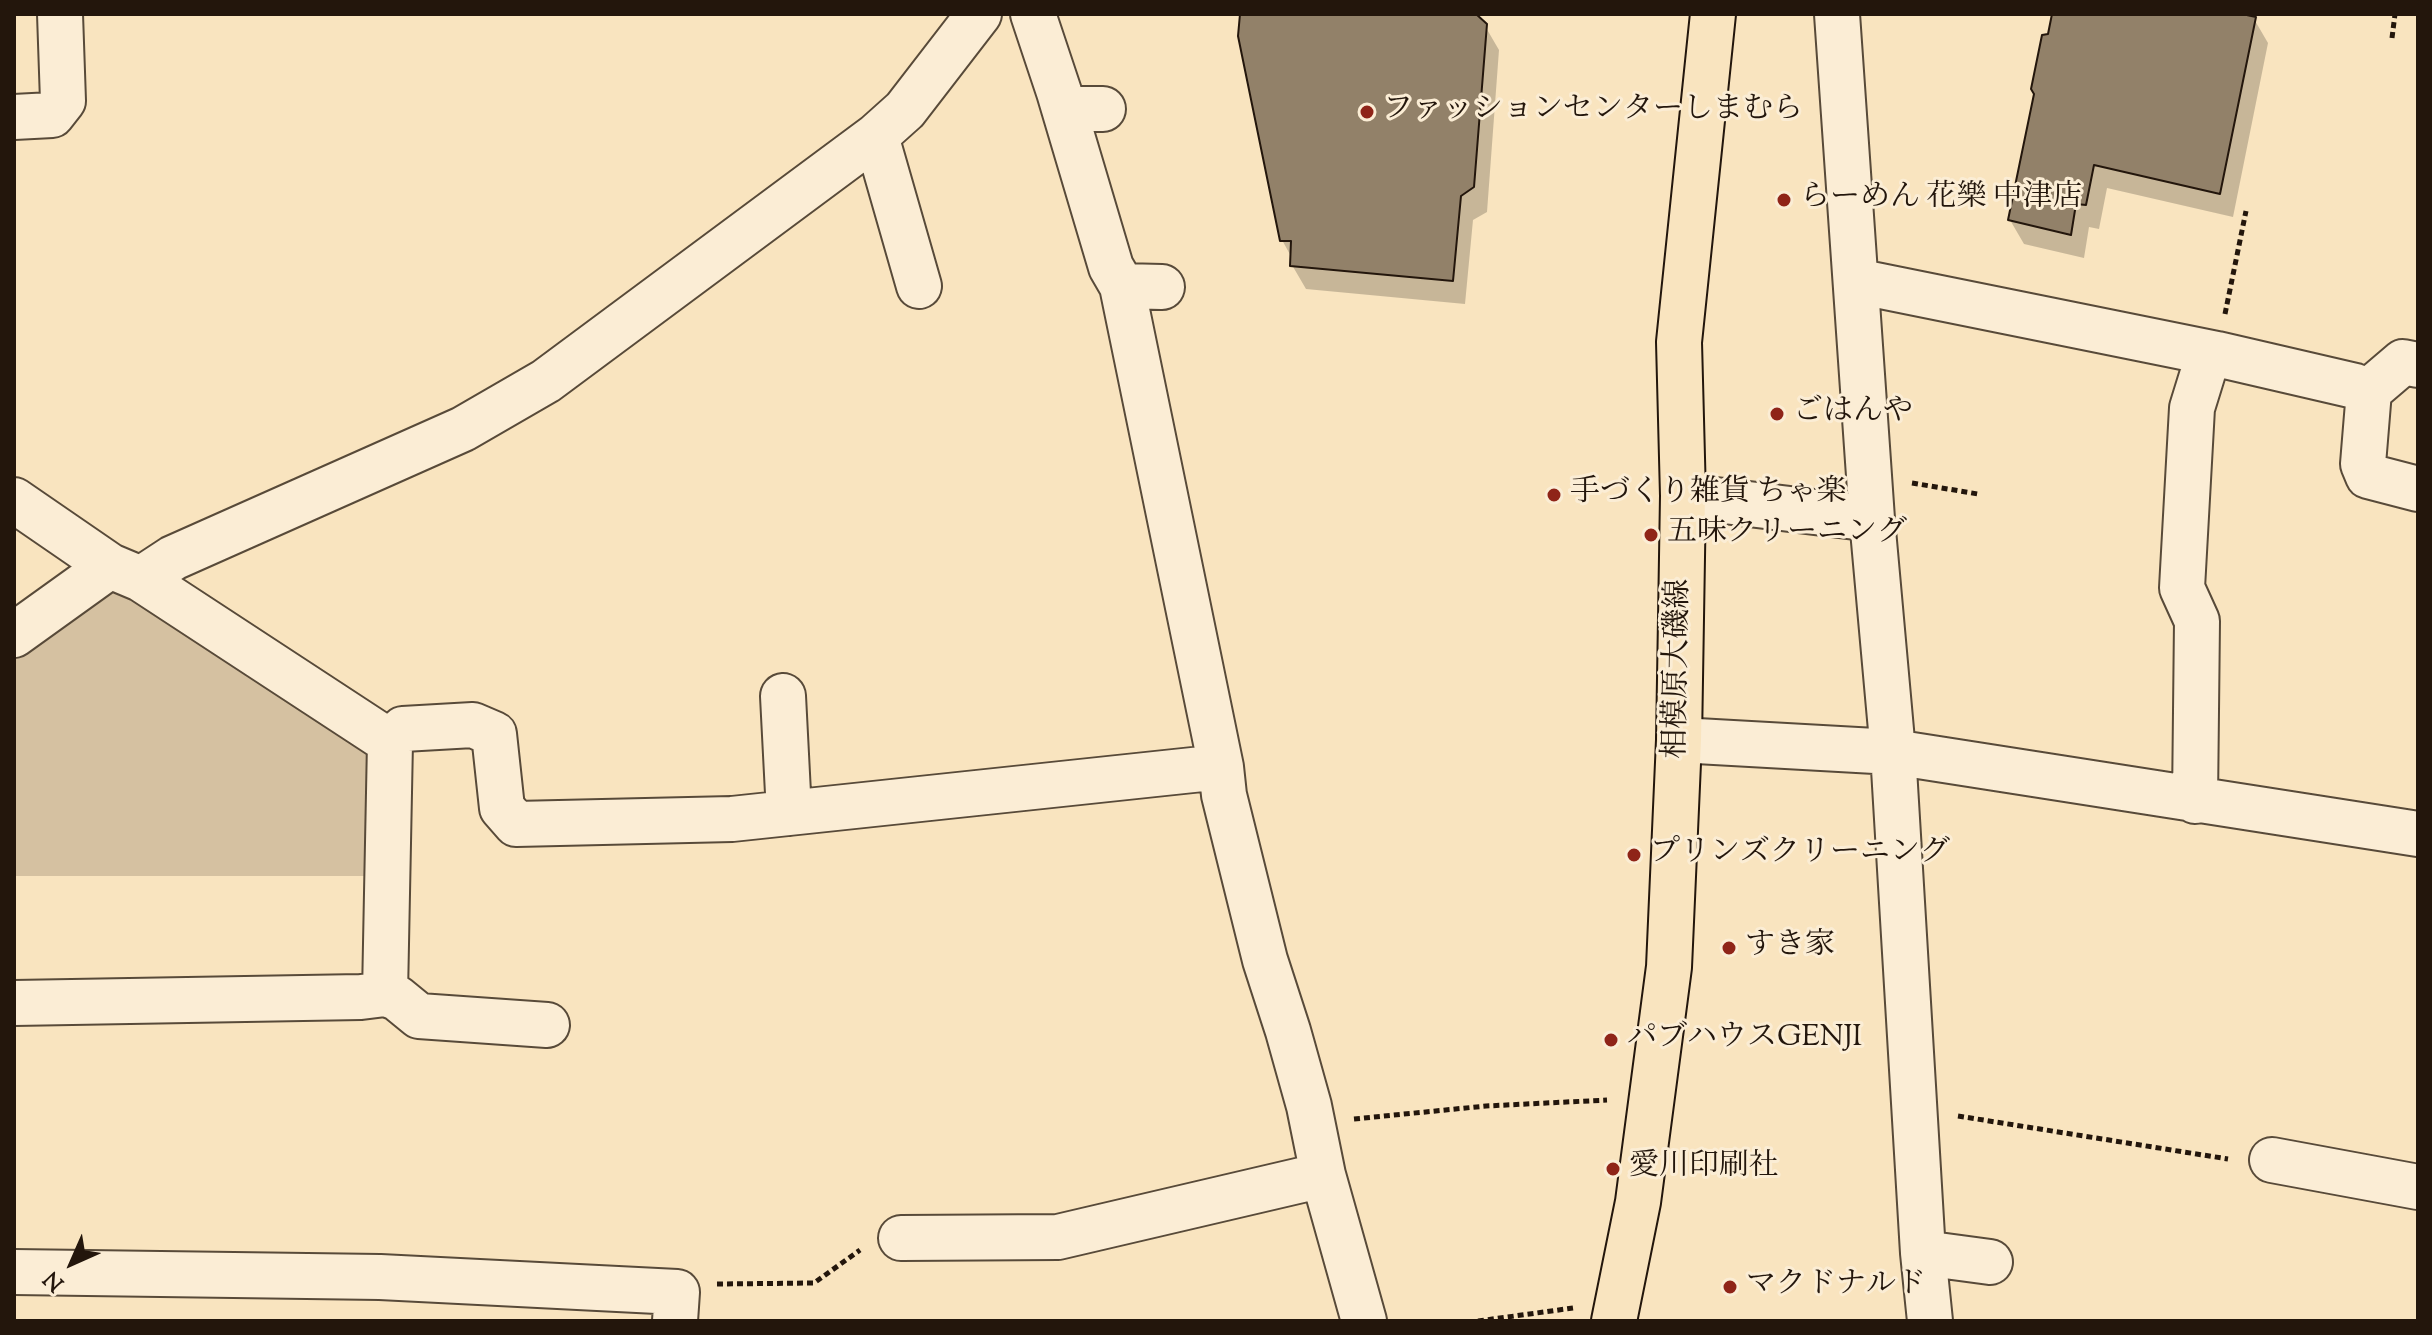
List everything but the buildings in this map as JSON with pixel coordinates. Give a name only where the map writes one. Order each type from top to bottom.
[{"type":"main road","name":"相模原大磯線","points":[[1616,1312],[1638,1202],[1669,967],[1679,740],[1683,496],[1679,342],[1713,14]]},
{"type":"street","points":[[14,117],[52,115],[63,101],[60,14]]},
{"type":"street","points":[[1033,14],[1083,109],[1111,267],[1142,287],[1214,682],[1224,795],[1261,945],[1268,1015],[1309,1106],[1323,1175],[1364,1321]]},
{"type":"street","points":[[1837,14],[1872,519],[1893,752],[1919,883],[1915,1109],[1930,1321]]},
{"type":"street","points":[[14,635],[125,572],[173,558],[463,429],[546,381],[876,136],[905,110],[966,17]]},
{"type":"street","points":[[876,136],[919,286]]},
{"type":"street","points":[[1856,281],[2213,354],[2369,391]]},
{"type":"street","points":[[2195,801],[2197,621],[2182,588],[2192,408],[2213,354]]},
{"type":"street","points":[[2418,365],[2403,362],[2369,391],[2363,464],[2368,476],[2418,489]]},
{"type":"street","points":[[1683,496],[1872,519]]},
{"type":"street","points":[[14,500],[390,742]]},
{"type":"street","points":[[783,696],[789,813]]},
{"type":"street","points":[[385,994],[390,742],[403,729],[473,725],[494,734],[502,808],[516,824],[732,819],[1221,767]]},
{"type":"street","points":[[1679,740],[1893,752],[2418,834]]},
{"type":"street","points":[[14,1003],[361,997],[385,994],[397,998],[419,1016],[547,1025]]},
{"type":"street","points":[[2272,1160],[2418,1187]]},
{"type":"street","points":[[901,1238],[1058,1237],[1323,1175]]},
{"type":"street","points":[[1923,1253],[1990,1262]]},
{"type":"street","points":[[14,1272],[380,1277],[676,1306]]},
{"type":"path","points":[[2392,38],[2395,14]]},
{"type":"path","points":[[2213,354],[2246,211]]},
{"type":"path","points":[[1869,476],[1978,494]]},
{"type":"path","points":[[1311,1123],[1486,1106],[1652,1099]]},
{"type":"path","points":[[1915,1109],[2258,1164],[2272,1160]]},
{"type":"path","points":[[676,1306],[695,1284],[814,1283],[875,1238],[901,1238]]},
{"type":"path","points":[[1478,1321],[1532,1313],[1616,1312]]},
{"type":"shaded area","points":[[121,582],[372,751],[372,876],[14,876],[14,659]]},
{"type":"place","name":"ファッションセンターしまむら","points":[[1367,112]]},
{"type":"place","name":"らーめん 花樂 中津店","points":[[1784,200]]},
{"type":"place","name":"ごはんや","points":[[1777,414]]},
{"type":"place","name":"手づくり雑貨 ちゃ楽","points":[[1554,495]]},
{"type":"place","name":"五味クリーニング","points":[[1651,535]]},
{"type":"place","name":"プリンズクリーニング","points":[[1634,855]]},
{"type":"place","name":"すき家","points":[[1729,948]]},
{"type":"place","name":"パブハウスGENJI","points":[[1611,1040]]},
{"type":"place","name":"愛川印刷社","points":[[1613,1169]]},
{"type":"place","name":"マクドナルド","points":[[1730,1287]]}]
